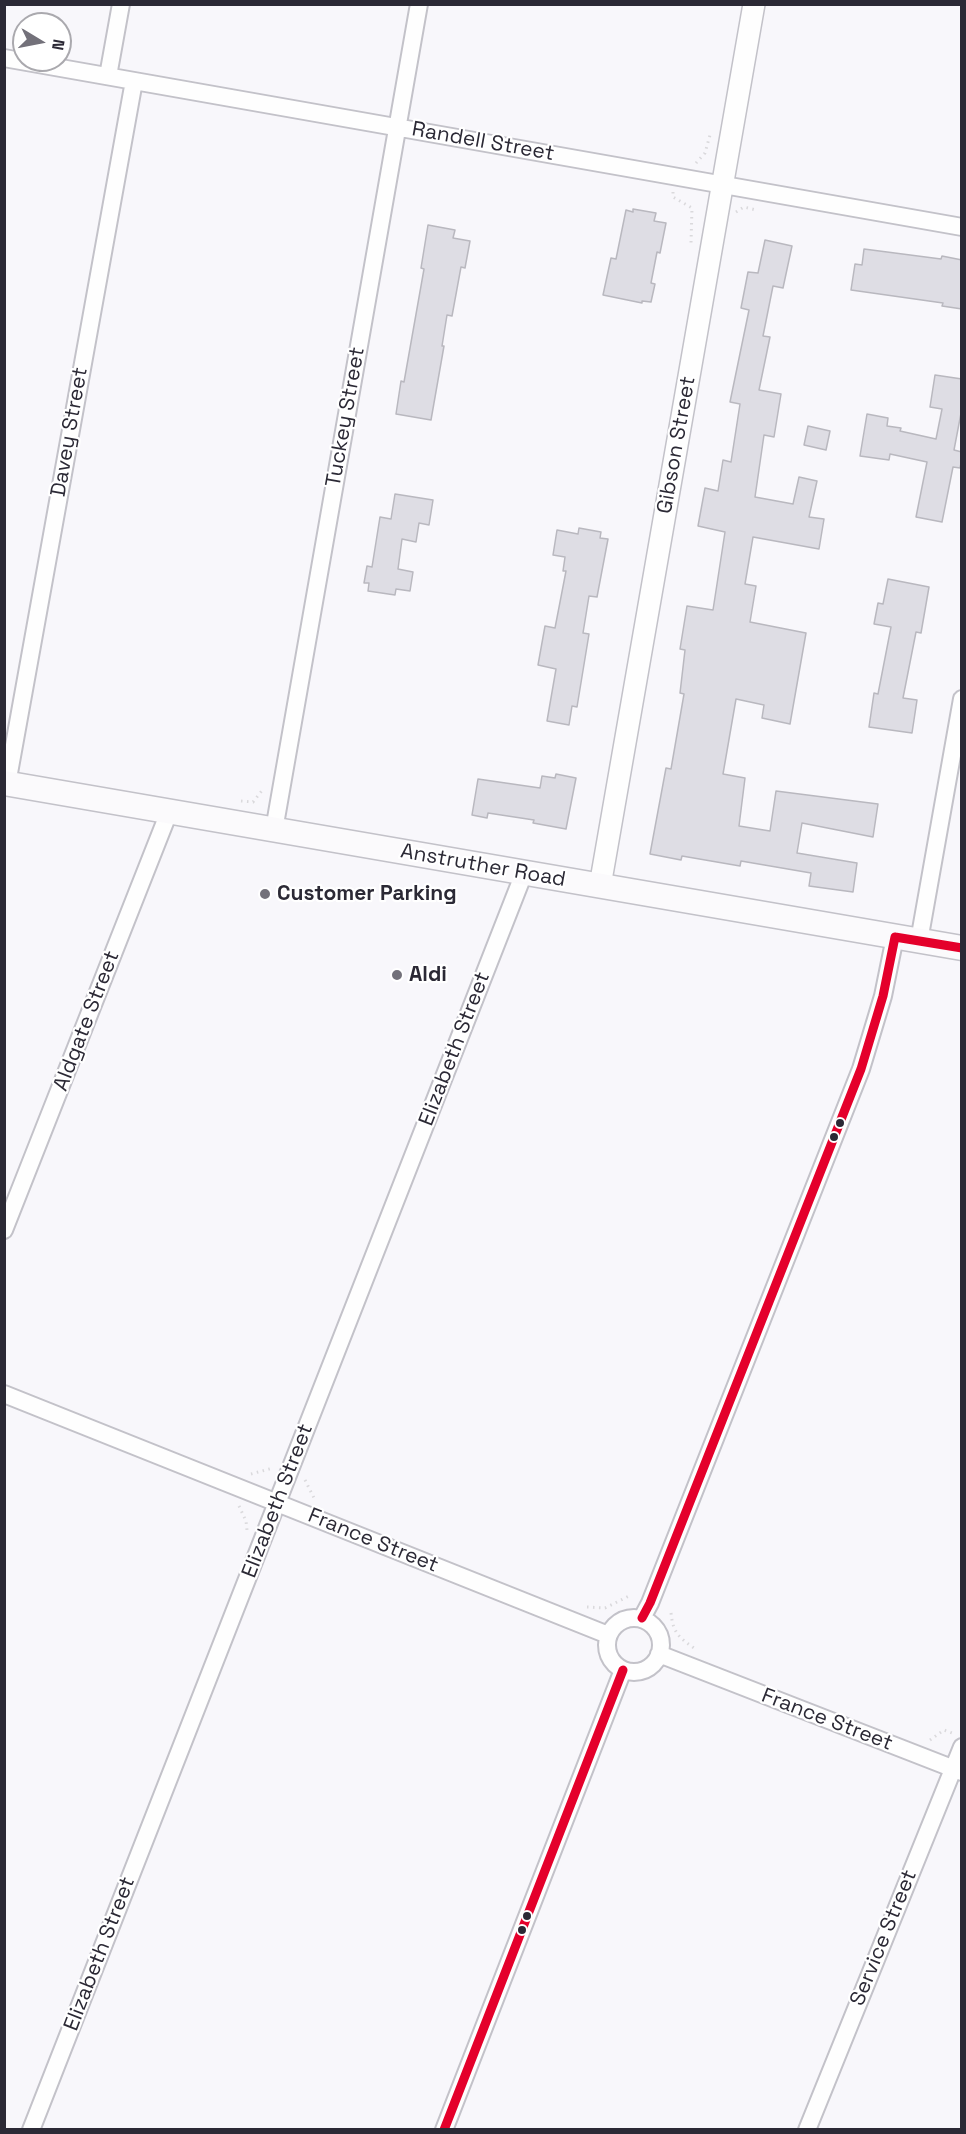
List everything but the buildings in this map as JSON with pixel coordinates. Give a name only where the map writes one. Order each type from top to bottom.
[{"type":"main road","name":"Anstruther Road","points":[[6,784],[962,948]]},
{"type":"street","points":[[108,76],[121,4]]},
{"type":"street","name":"Tuckey Street","points":[[274,830],[419,4]]},
{"type":"street","name":"Gibson Street","points":[[600,886],[754,4]]},
{"type":"street","name":"Randell Street","points":[[4,58],[962,227]]},
{"type":"street","name":"Davey Street","points":[[6,784],[134,81]]},
{"type":"street","points":[[920,941],[962,699]]},
{"type":"street","name":"Aldgate Street","points":[[4,1230],[169,812]]},
{"type":"street","name":"Elizabeth Street","points":[[31,2130],[524,873]]},
{"type":"street","points":[[642,1618],[650,1603],[861,1069],[883,996],[894,937]]},
{"type":"street","name":"France Street","points":[[4,1394],[608,1635]]},
{"type":"street","points":[[642,1618],[656,1629],[661,1645],[660,1654],[655,1662],[640,1672],[623,1670],[610,1659],[606,1643],[608,1635],[618,1622],[642,1618]]},
{"type":"street","name":"France Street","points":[[660,1654],[957,1770]]},
{"type":"street","points":[[444,2130],[623,1670]]},
{"type":"street","name":"Service Street","points":[[807,2130],[957,1770],[962,1747]]},
{"type":"path","points":[[257,1554],[243,1546],[247,1530],[246,1521],[238,1507],[251,1474],[277,1467],[303,1475],[317,1506]]},
{"type":"path","points":[[586,1607],[604,1608],[631,1595]]},
{"type":"transit line","points":[[895,937],[962,948]]},
{"type":"transit line","points":[[642,1618],[650,1603],[861,1069],[883,996],[895,937]]},
{"type":"transit line","points":[[444,2130],[623,1670]]},
{"type":"place","name":"Customer Parking","points":[[265,894]]},
{"type":"place","name":"Aldi","points":[[397,975]]}]
